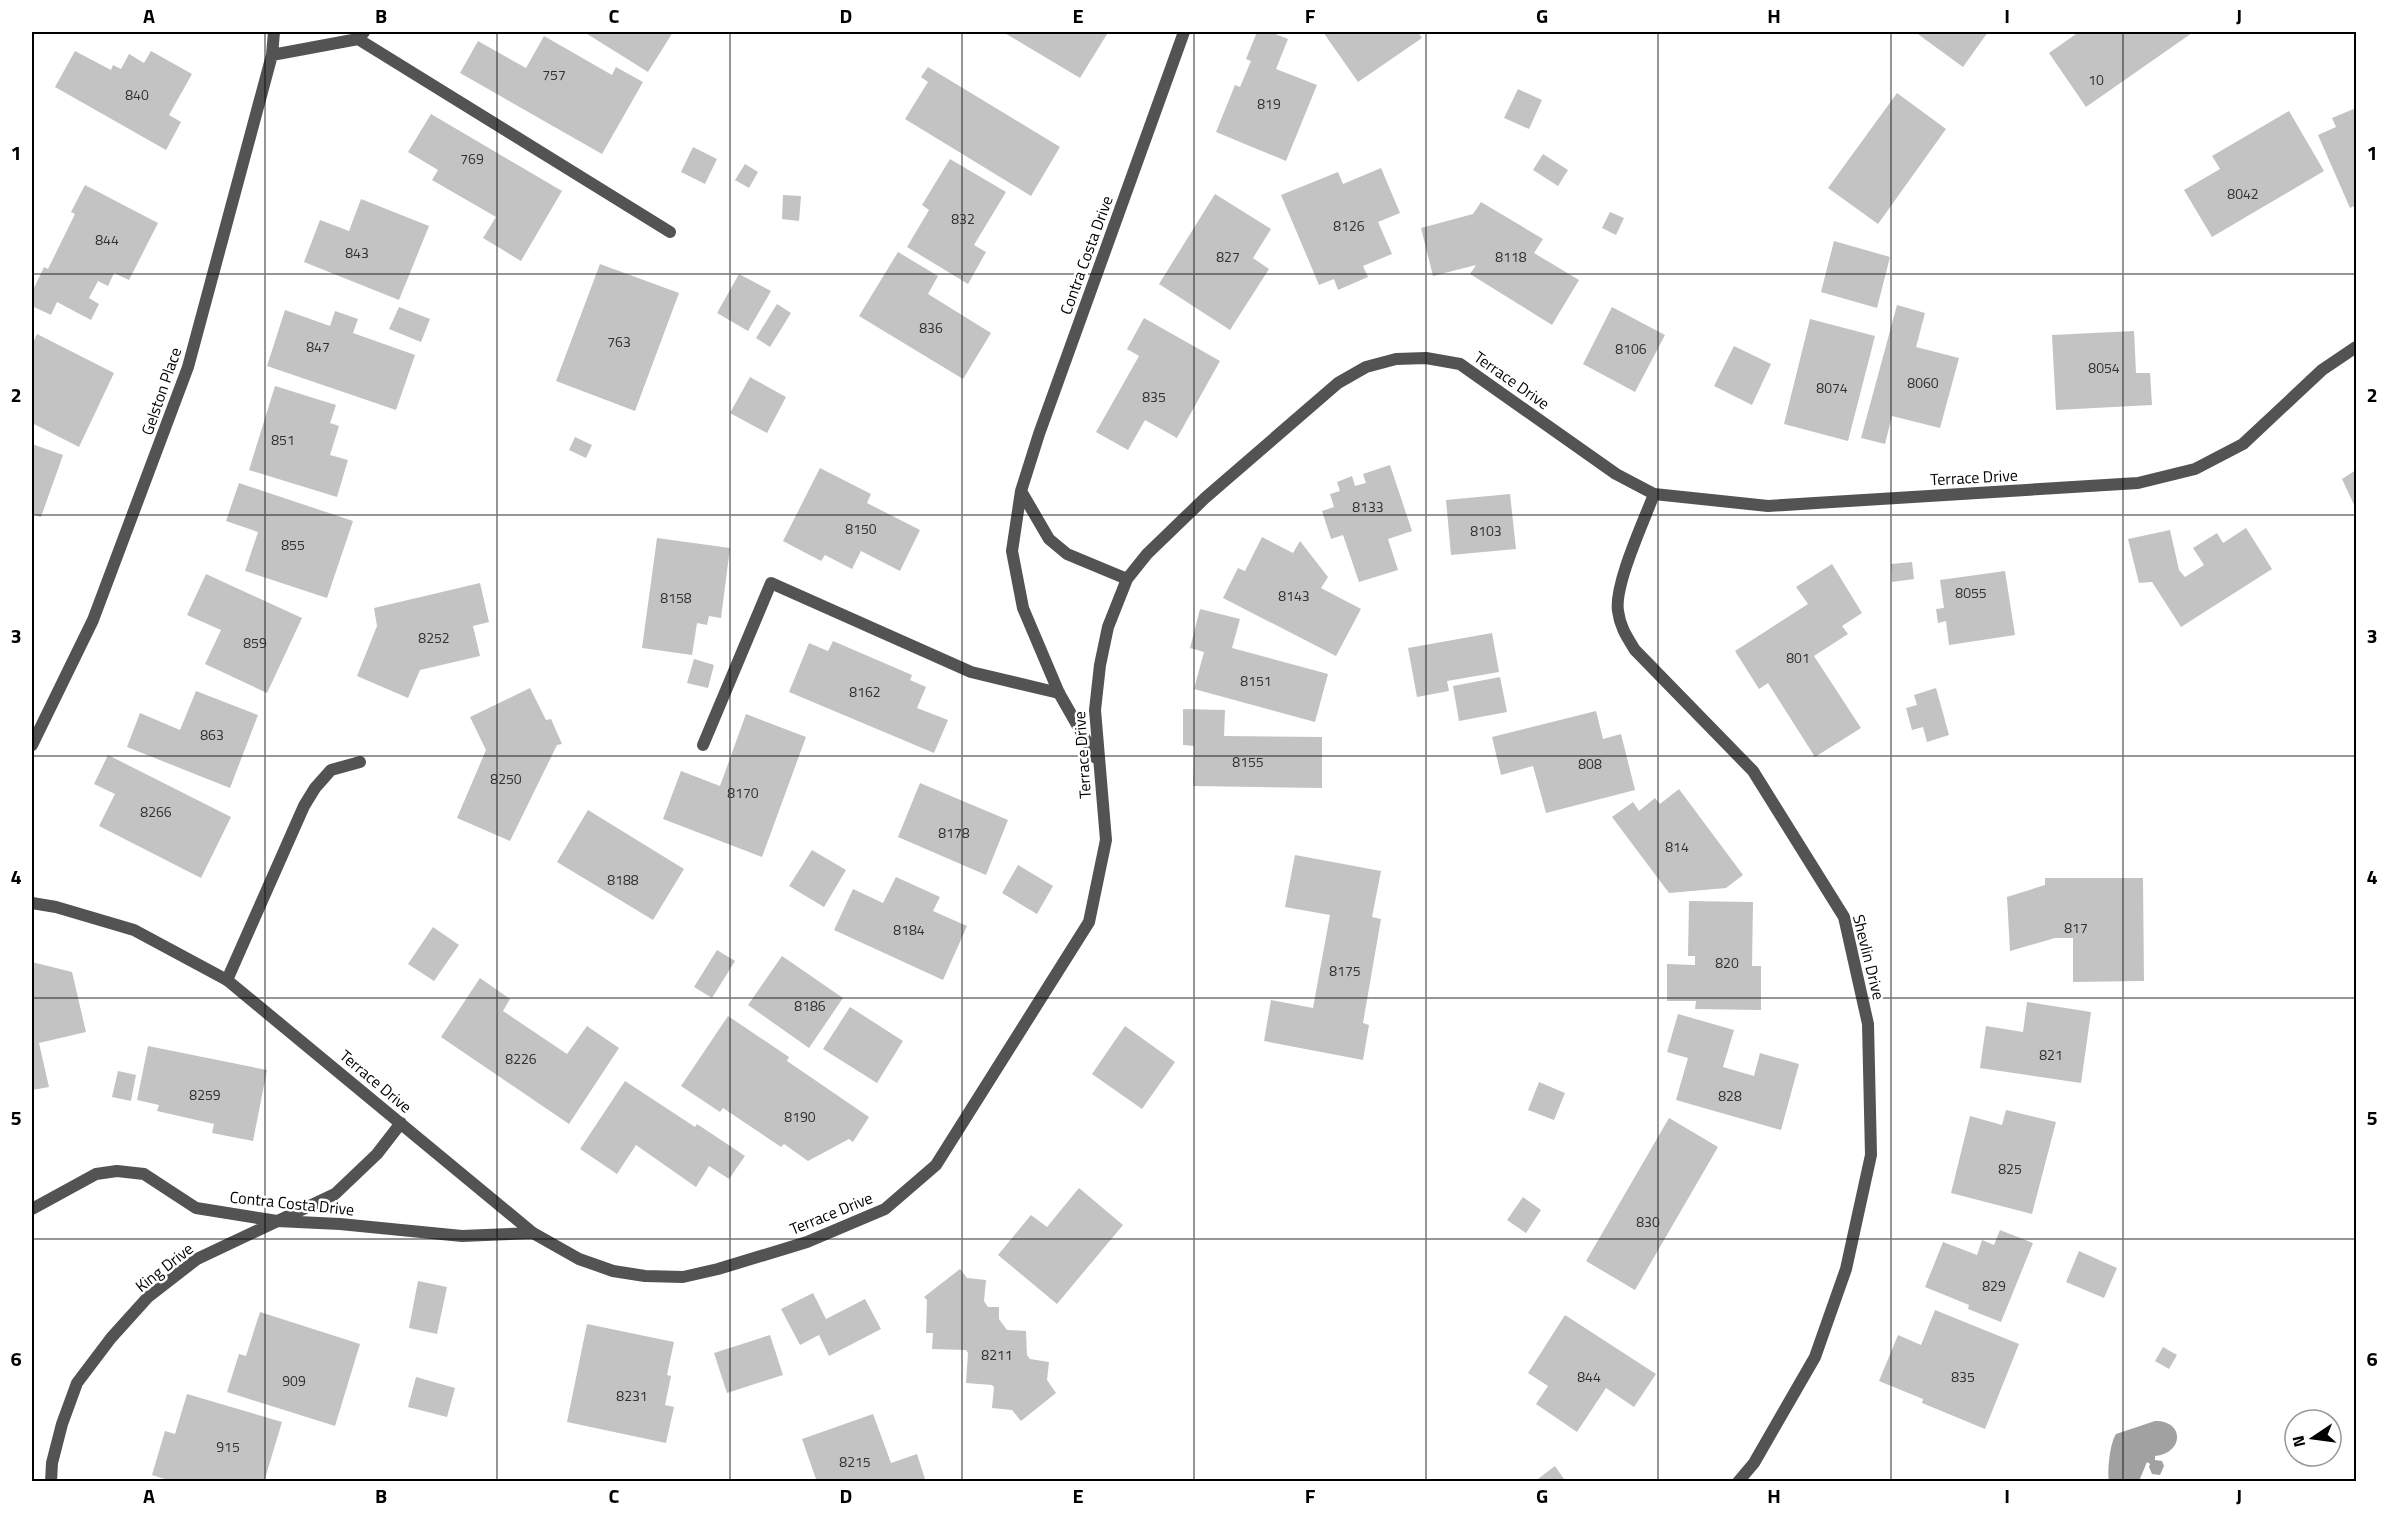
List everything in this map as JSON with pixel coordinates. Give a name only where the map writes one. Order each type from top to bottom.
[{"type":"street","name":"Gelston Place","points":[[32,746],[93,620],[188,367],[272,55],[274,32]]},
{"type":"street","name":"Contra Costa Drive","points":[[1098,762],[1059,693],[1023,609],[1012,551],[1021,491],[1043,423],[1184,32]]},
{"type":"street","points":[[272,55],[361,35],[670,232]]},
{"type":"street","name":"Terrace Drive","points":[[32,903],[56,907],[134,930],[227,980],[533,1233],[579,1259],[613,1271],[645,1276],[682,1277],[718,1269],[807,1242],[885,1209],[936,1165],[1089,922],[1106,840],[1095,710],[1107,627],[1127,579],[1147,554],[1205,498],[1338,383],[1366,367],[1396,359],[1426,358],[1460,363],[1616,474],[1654,495],[1768,506],[2138,483],[2195,469],[2243,444],[2322,370],[2356,347]]},
{"type":"street","points":[[1021,491],[1049,538],[1067,554],[1127,579]]},
{"type":"street","name":"Shevlin Drive","points":[[1654,495],[1621,584],[1617,609],[1623,632],[1635,650],[1753,771],[1832,897],[1844,917],[1868,1024],[1871,1155],[1846,1269],[1815,1357],[1754,1463],[1738,1482]]},
{"type":"street","points":[[703,745],[771,584],[971,672],[1059,693]]},
{"type":"street","points":[[227,980],[304,806],[315,788],[331,770],[360,762]]},
{"type":"street","name":"King Drive","points":[[51,1482],[52,1463],[76,1383],[111,1338],[148,1297],[197,1259],[335,1194],[377,1154],[401,1123]]},
{"type":"street","name":"Contra Costa Drive","points":[[32,1209],[96,1174],[117,1171],[144,1174],[196,1208],[277,1221],[340,1224],[462,1236],[533,1233]]},
{"type":"shaded area","points":[[2155,1421],[2165,1422],[2171,1426],[2176,1431],[2177,1437],[2172,1449],[2165,1454],[2155,1456],[2155,1460],[2162,1461],[2164,1466],[2160,1475],[2152,1474],[2150,1464],[2147,1462],[2139,1481],[2109,1481],[2110,1457],[2116,1434]]},
{"type":"building","points":[[584,32],[673,32],[648,72]]},
{"type":"building","points":[[1003,32],[1103,32],[1107,34],[1080,78]]},
{"type":"building","points":[[1257,32],[1270,32],[1288,39],[1276,69],[1317,85],[1286,161],[1216,132],[1235,85],[1240,87],[1251,61],[1246,59]]},
{"type":"building","points":[[1323,32],[1418,32],[1422,38],[1358,82]]},
{"type":"building","points":[[1915,32],[1988,32],[1963,67]]},
{"type":"building","points":[[2079,32],[2192,33],[2086,107],[2049,53]]},
{"type":"building","points":[[544,36],[612,75],[616,67],[643,82],[602,154],[460,73],[478,41],[526,68]]},
{"type":"building","points":[[75,51],[111,70],[113,65],[121,69],[129,54],[144,63],[151,51],[192,74],[169,115],[181,122],[166,150],[55,87]]},
{"type":"building","points":[[928,67],[1060,147],[1031,196],[905,119],[928,82],[921,77]]},
{"type":"building","points":[[1518,89],[1542,100],[1529,129],[1504,118]]},
{"type":"building","points":[[1897,93],[1946,129],[1878,224],[1828,188]]},
{"type":"building","points":[[2356,108],[2356,205],[2350,208],[2318,135],[2336,127],[2332,118]]},
{"type":"building","points":[[2289,111],[2324,171],[2212,237],[2184,190],[2220,169],[2212,156]]},
{"type":"building","points":[[431,114],[562,191],[521,261],[483,238],[496,217],[432,180],[438,170],[408,152]]},
{"type":"building","points":[[693,147],[717,159],[705,184],[681,172]]},
{"type":"building","points":[[1543,154],[1568,170],[1558,186],[1533,170]]},
{"type":"building","points":[[950,159],[1006,192],[974,245],[986,252],[968,284],[907,247],[929,210],[922,205]]},
{"type":"building","points":[[745,164],[758,172],[749,188],[735,180]]},
{"type":"building","points":[[1381,168],[1400,213],[1378,222],[1392,254],[1363,266],[1368,277],[1338,290],[1334,279],[1319,285],[1281,195],[1338,172],[1343,184]]},
{"type":"building","points":[[85,185],[158,223],[129,280],[114,273],[108,286],[98,281],[89,298],[99,304],[91,320],[57,302],[51,315],[32,306],[32,292],[44,267],[48,269],[75,214],[71,212]]},
{"type":"building","points":[[1215,194],[1271,229],[1253,258],[1269,269],[1230,330],[1159,284]]},
{"type":"building","points":[[783,195],[801,196],[799,221],[782,219]]},
{"type":"building","points":[[361,199],[429,226],[399,300],[304,262],[320,220],[349,231]]},
{"type":"building","points":[[1481,202],[1543,239],[1534,253],[1579,280],[1552,325],[1470,274],[1476,265],[1433,276],[1421,228],[1473,214]]},
{"type":"building","points":[[1610,212],[1624,218],[1616,235],[1602,228]]},
{"type":"building","points":[[1834,241],[1890,257],[1877,308],[1821,292]]},
{"type":"building","points":[[898,252],[938,276],[928,294],[991,333],[963,379],[859,316]]},
{"type":"building","points":[[600,264],[679,293],[635,411],[556,381]]},
{"type":"building","points":[[739,274],[771,291],[748,331],[717,313]]},
{"type":"building","points":[[777,304],[791,313],[770,347],[756,338]]},
{"type":"building","points":[[1897,305],[1925,313],[1916,347],[1959,358],[1940,428],[1892,416],[1885,444],[1861,438]]},
{"type":"building","points":[[399,307],[430,319],[421,342],[389,329]]},
{"type":"building","points":[[1612,307],[1665,335],[1635,392],[1583,364]]},
{"type":"building","points":[[285,310],[330,326],[335,311],[358,319],[353,333],[415,355],[396,410],[267,366]]},
{"type":"building","points":[[1144,318],[1220,361],[1177,438],[1145,420],[1128,450],[1096,432],[1139,356],[1127,349]]},
{"type":"building","points":[[1810,319],[1875,336],[1848,441],[1784,424]]},
{"type":"building","points":[[2134,331],[2136,373],[2150,373],[2152,405],[2056,410],[2052,335]]},
{"type":"building","points":[[37,334],[114,373],[79,447],[32,423],[32,345]]},
{"type":"building","points":[[1734,346],[1771,364],[1752,405],[1714,386]]},
{"type":"building","points":[[750,377],[786,397],[767,433],[730,413]]},
{"type":"building","points":[[275,386],[336,405],[330,423],[339,426],[330,455],[348,460],[337,497],[249,470]]},
{"type":"building","points":[[575,437],[592,445],[586,458],[569,450]]},
{"type":"building","points":[[32,444],[63,455],[41,517],[32,514]]},
{"type":"building","points":[[1390,465],[1412,531],[1388,539],[1398,570],[1359,582],[1343,535],[1331,539],[1322,511],[1334,507],[1330,494],[1340,491],[1337,482],[1352,476],[1355,486],[1366,483],[1363,474]]},
{"type":"building","points":[[820,468],[871,494],[867,503],[920,530],[900,571],[861,551],[852,569],[825,555],[821,561],[783,541]]},
{"type":"building","points":[[2356,470],[2356,509],[2342,479]]},
{"type":"building","points":[[239,483],[353,521],[327,598],[245,571],[258,532],[226,521]]},
{"type":"building","points":[[1510,494],[1516,549],[1451,555],[1446,500]]},
{"type":"building","points":[[2246,528],[2272,569],[2181,627],[2152,582],[2139,583],[2128,539],[2170,530],[2179,570],[2185,577],[2204,565],[2193,548],[2217,533],[2223,543]]},
{"type":"building","points":[[1262,537],[1293,553],[1300,541],[1328,577],[1321,588],[1361,609],[1336,656],[1223,598],[1238,568],[1245,571]]},
{"type":"building","points":[[657,538],[730,548],[721,618],[709,616],[707,625],[697,623],[692,655],[642,648]]},
{"type":"building","points":[[1912,562],[1914,579],[1892,582],[1891,564]]},
{"type":"building","points":[[1832,564],[1862,613],[1842,626],[1848,634],[1814,656],[1861,728],[1815,757],[1768,683],[1759,689],[1735,651],[1808,604],[1796,587]]},
{"type":"building","points":[[2005,571],[2015,635],[1949,645],[1946,621],[1938,623],[1936,609],[1944,608],[1940,580]]},
{"type":"building","points":[[206,574],[302,618],[267,693],[205,664],[221,630],[187,615]]},
{"type":"building","points":[[480,583],[489,622],[473,626],[480,656],[420,670],[408,698],[357,676],[377,626],[374,608]]},
{"type":"building","points":[[1200,609],[1240,619],[1232,648],[1328,674],[1315,722],[1194,689],[1204,652],[1190,648]]},
{"type":"building","points":[[1492,633],[1499,672],[1447,681],[1449,691],[1417,697],[1408,648]]},
{"type":"building","points":[[833,641],[912,675],[910,680],[926,687],[917,708],[948,720],[934,753],[789,692],[809,643],[828,651]]},
{"type":"building","points":[[694,659],[714,665],[708,688],[687,683]]},
{"type":"building","points":[[1500,677],[1507,712],[1459,721],[1453,686]]},
{"type":"building","points":[[530,688],[546,720],[551,719],[562,744],[557,745],[510,841],[457,818],[486,750],[470,717]]},
{"type":"building","points":[[1936,688],[1949,735],[1927,742],[1923,727],[1912,730],[1906,708],[1917,705],[1914,695]]},
{"type":"building","points":[[196,691],[258,715],[230,788],[127,747],[140,713],[180,730]]},
{"type":"building","points":[[1183,709],[1225,710],[1224,736],[1322,737],[1322,788],[1193,786],[1194,746],[1183,745]]},
{"type":"building","points":[[1596,711],[1603,739],[1621,734],[1635,790],[1546,813],[1533,766],[1501,775],[1492,737]]},
{"type":"building","points":[[746,714],[806,737],[762,857],[663,819],[681,771],[720,786]]},
{"type":"building","points":[[108,755],[231,817],[201,878],[99,826],[115,794],[94,784]]},
{"type":"building","points":[[920,783],[1008,820],[986,875],[898,837]]},
{"type":"building","points":[[1679,789],[1743,875],[1726,888],[1669,893],[1612,817],[1633,802],[1639,811],[1655,798],[1660,804]]},
{"type":"building","points":[[588,810],[684,869],[653,920],[557,862]]},
{"type":"building","points":[[812,850],[846,870],[824,907],[789,886]]},
{"type":"building","points":[[1295,855],[1381,871],[1372,917],[1381,919],[1363,1023],[1369,1025],[1363,1060],[1264,1041],[1271,1000],[1313,1008],[1330,915],[1285,907]]},
{"type":"building","points":[[1018,865],[1053,886],[1037,914],[1002,893]]},
{"type":"building","points":[[896,877],[940,897],[933,911],[967,926],[943,980],[834,930],[853,889],[883,903]]},
{"type":"building","points":[[2045,878],[2143,878],[2144,981],[2073,982],[2073,938],[2055,938],[2010,951],[2007,897],[2045,885]]},
{"type":"building","points":[[1689,901],[1753,902],[1752,966],[1761,966],[1761,1010],[1695,1009],[1696,1001],[1667,1001],[1667,964],[1695,965],[1695,956],[1688,956]]},
{"type":"building","points":[[433,927],[459,945],[434,981],[408,964]]},
{"type":"building","points":[[717,950],[735,961],[712,998],[694,987]]},
{"type":"building","points":[[782,956],[843,998],[809,1048],[748,1005]]},
{"type":"building","points":[[32,962],[72,972],[86,1032],[39,1043],[49,1087],[32,1090]]},
{"type":"building","points":[[480,978],[510,999],[503,1011],[567,1054],[587,1026],[619,1048],[569,1124],[441,1037]]},
{"type":"building","points":[[2027,1002],[2091,1012],[2081,1083],[1980,1068],[1986,1026],[2023,1032]]},
{"type":"building","points":[[850,1007],[903,1041],[877,1083],[823,1049]]},
{"type":"building","points":[[1678,1014],[1734,1030],[1723,1067],[1754,1076],[1760,1053],[1799,1064],[1781,1130],[1676,1100],[1688,1058],[1667,1052]]},
{"type":"building","points":[[728,1016],[789,1057],[787,1061],[869,1117],[853,1142],[849,1139],[808,1161],[784,1144],[781,1147],[723,1108],[720,1112],[681,1086]]},
{"type":"building","points":[[1125,1026],[1175,1062],[1142,1109],[1092,1074]]},
{"type":"building","points":[[148,1046],[267,1070],[253,1141],[212,1133],[214,1124],[157,1111],[159,1105],[137,1100]]},
{"type":"building","points":[[118,1071],[136,1075],[131,1101],[112,1097]]},
{"type":"building","points":[[625,1081],[695,1127],[697,1124],[745,1156],[729,1179],[709,1166],[696,1187],[636,1145],[617,1174],[580,1149]]},
{"type":"building","points":[[1539,1082],[1565,1093],[1554,1120],[1528,1110]]},
{"type":"building","points":[[2006,1110],[2056,1122],[2032,1214],[1951,1193],[1970,1116],[2002,1125]]},
{"type":"building","points":[[1669,1118],[1718,1147],[1635,1290],[1586,1261]]},
{"type":"building","points":[[1079,1188],[1123,1225],[1057,1304],[998,1255],[1031,1215],[1047,1227]]},
{"type":"building","points":[[1523,1197],[1541,1210],[1526,1233],[1507,1220]]},
{"type":"building","points":[[2000,1230],[2033,1243],[2001,1322],[1968,1309],[1969,1305],[1925,1287],[1943,1242],[1977,1255],[1982,1240],[1994,1245]]},
{"type":"building","points":[[2079,1251],[2117,1268],[2104,1298],[2066,1282]]},
{"type":"building","points":[[960,1269],[967,1278],[986,1280],[984,1301],[988,1307],[999,1307],[999,1319],[1007,1330],[1026,1331],[1027,1355],[1030,1359],[1049,1362],[1047,1380],[1056,1393],[1021,1421],[1012,1410],[992,1408],[994,1387],[992,1385],[966,1383],[968,1353],[966,1350],[932,1349],[933,1333],[926,1333],[927,1300],[924,1297]]},
{"type":"building","points":[[418,1281],[447,1287],[437,1334],[409,1328]]},
{"type":"building","points":[[813,1293],[826,1319],[865,1299],[881,1329],[829,1356],[819,1335],[800,1345],[781,1309]]},
{"type":"building","points":[[1935,1310],[2019,1344],[1985,1429],[1922,1403],[1923,1399],[1879,1381],[1898,1335],[1921,1345]]},
{"type":"building","points":[[260,1312],[360,1344],[335,1426],[227,1392],[239,1354],[246,1356]]},
{"type":"building","points":[[1565,1315],[1656,1374],[1634,1407],[1606,1388],[1577,1432],[1536,1404],[1548,1386],[1528,1373]]},
{"type":"building","points":[[587,1324],[674,1342],[667,1375],[671,1376],[665,1405],[674,1407],[666,1443],[567,1422]]},
{"type":"building","points":[[770,1335],[783,1375],[727,1393],[714,1353]]},
{"type":"building","points":[[2163,1347],[2177,1355],[2169,1369],[2155,1361]]},
{"type":"building","points":[[416,1377],[455,1388],[447,1417],[408,1407]]},
{"type":"building","points":[[187,1394],[282,1422],[264,1482],[174,1482],[152,1475],[165,1431],[175,1434]]},
{"type":"building","points":[[873,1414],[891,1463],[917,1454],[926,1482],[817,1482],[802,1439]]},
{"type":"building","points":[[1555,1466],[1566,1482],[1534,1482]]}]
